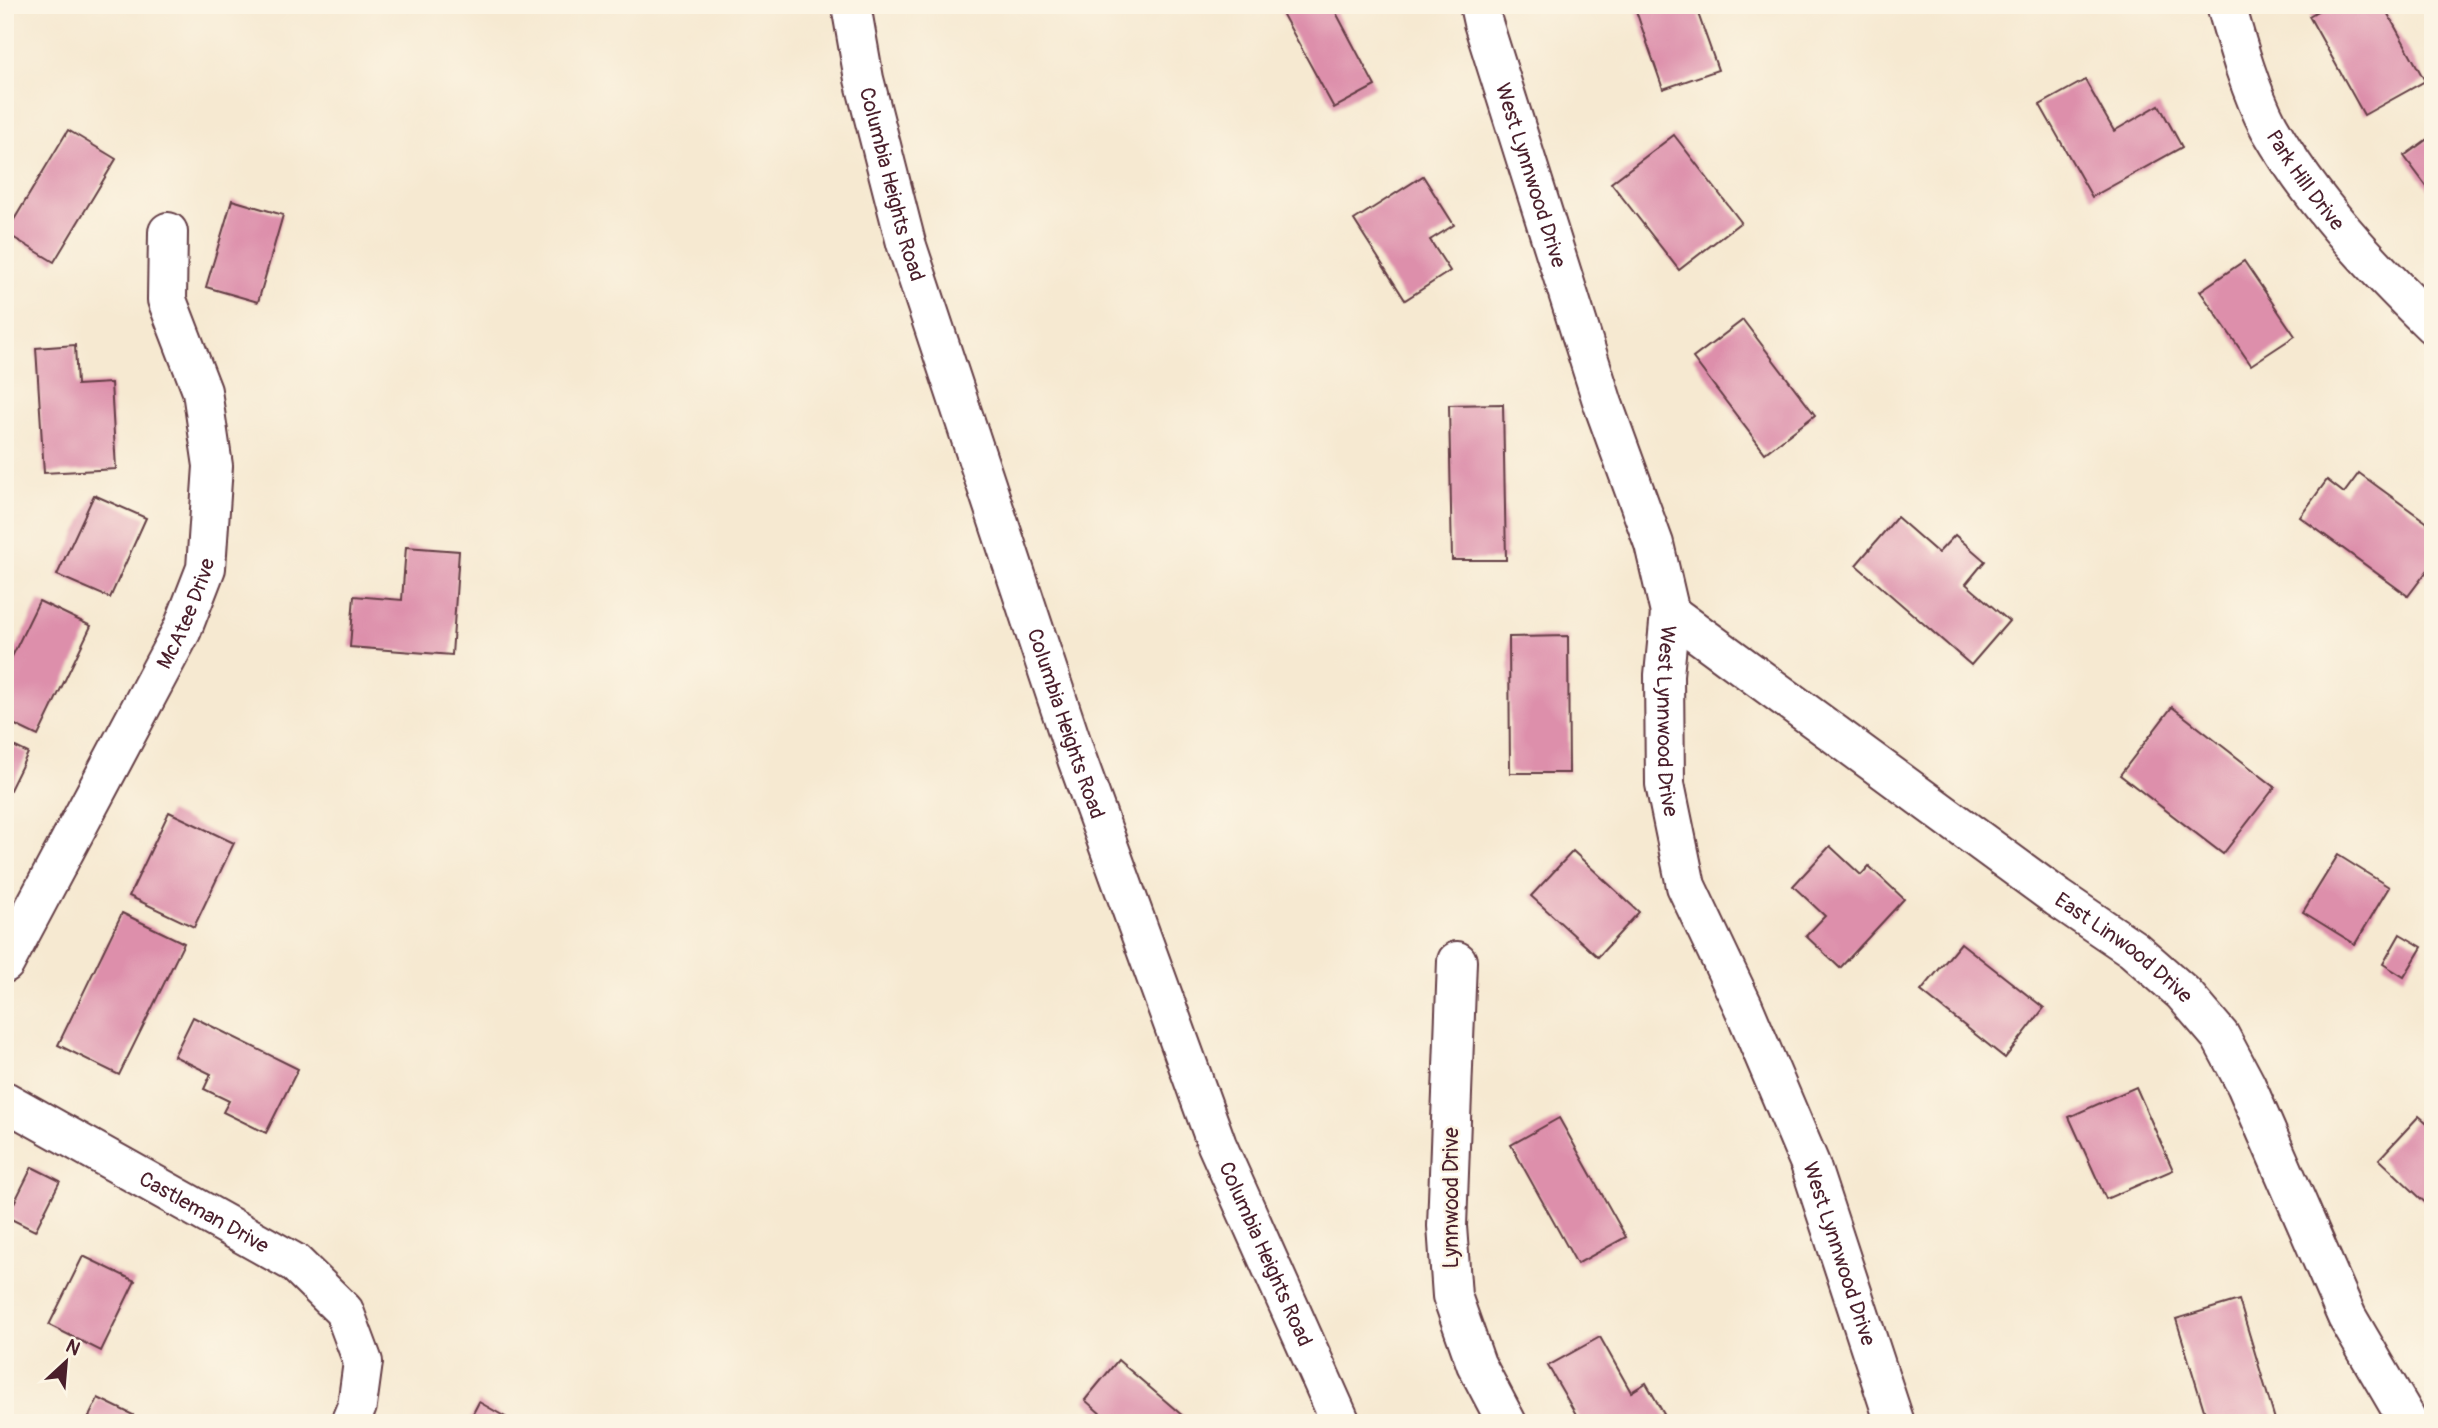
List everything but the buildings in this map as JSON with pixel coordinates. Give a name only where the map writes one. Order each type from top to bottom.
[{"type":"street","name":"Columbia Heights Road","points":[[851,5],[864,79],[906,243],[1077,759],[1217,1145],[1341,1423]]},
{"type":"street","name":"West Lynnwood Drive","points":[[1479,5],[1603,404],[1654,544],[1670,613],[1664,675],[1665,784],[1686,887],[1743,1006],[1811,1164],[1895,1423]]},
{"type":"street","name":"Park Hill Drive","points":[[2226,5],[2239,52],[2269,125],[2322,207],[2388,282],[2433,325]]},
{"type":"street","name":"McAtee Drive","points":[[5,962],[182,630],[206,568],[214,466],[202,391],[167,300],[168,232]]},
{"type":"street","name":"East Linwood Drive","points":[[1670,613],[2058,898],[2133,949],[2183,993],[2220,1036],[2246,1086],[2347,1317],[2409,1423]]},
{"type":"street","name":"Lynnwood Drive","points":[[1457,961],[1447,1226],[1452,1296],[1476,1364],[1507,1423]]},
{"type":"street","name":"Castleman Drive","points":[[5,1101],[295,1263],[344,1311],[363,1362],[357,1406],[350,1423]]}]
